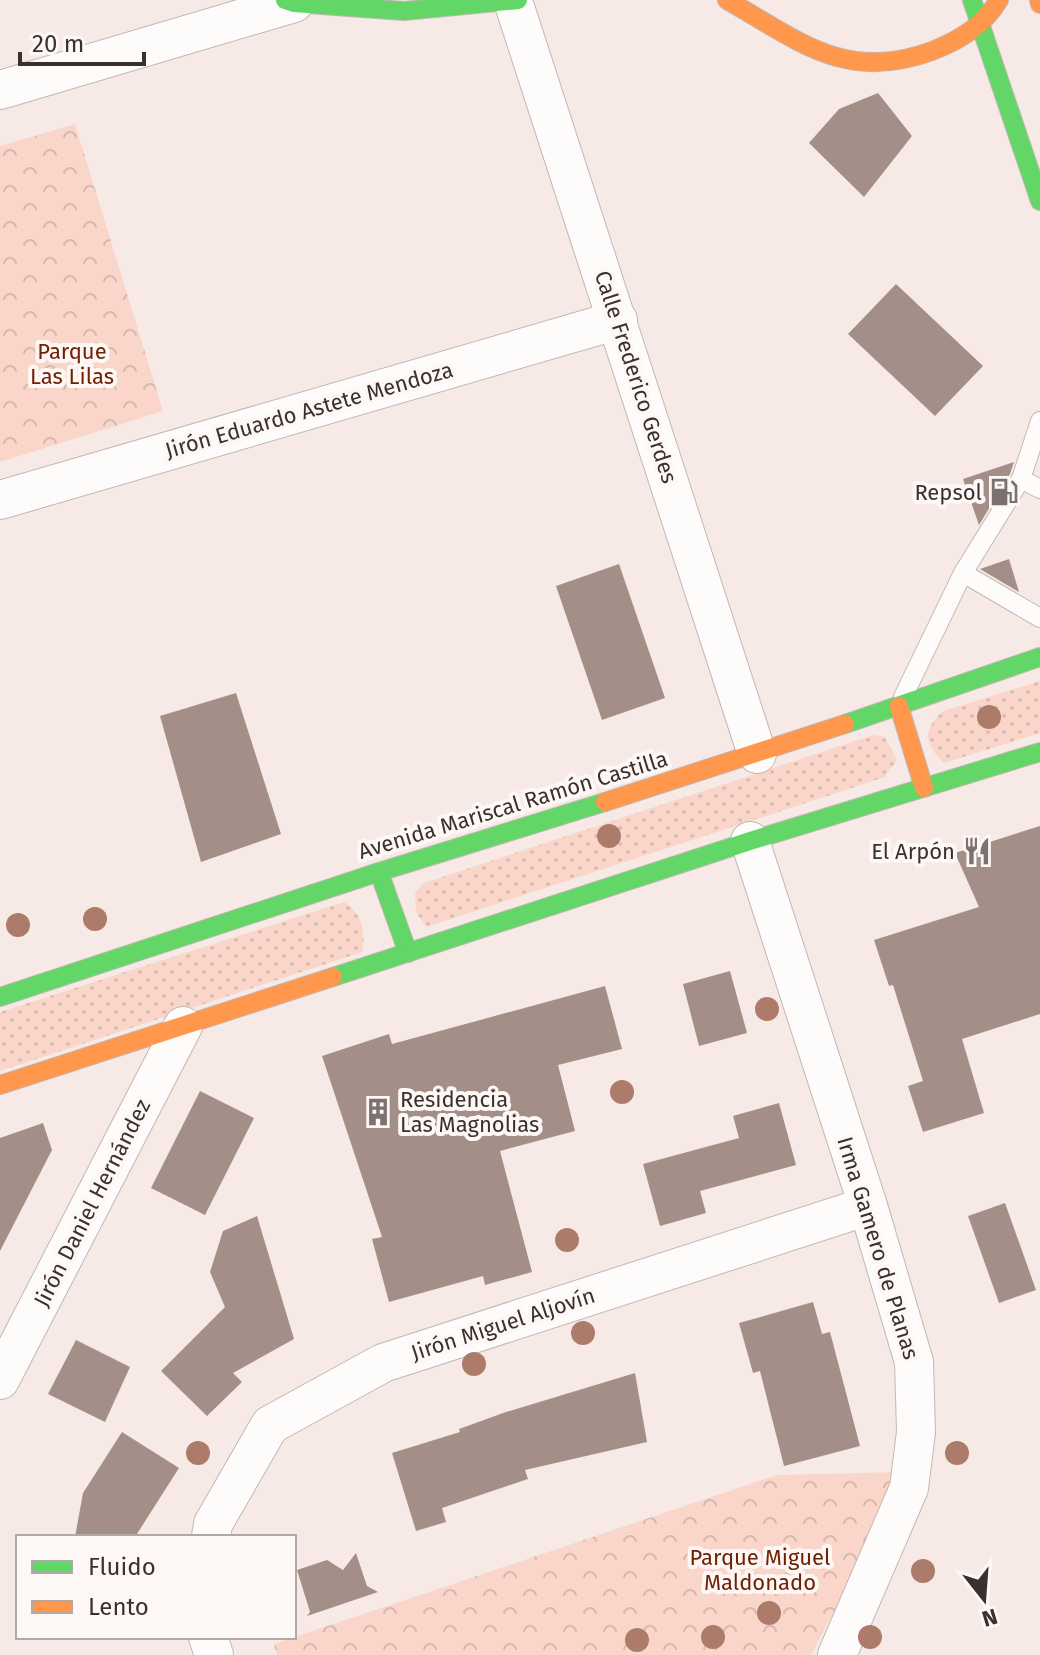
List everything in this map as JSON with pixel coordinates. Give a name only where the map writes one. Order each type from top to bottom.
[{"type":"main road","points":[[727,0],[828,56],[865,64],[900,62],[940,49],[981,26],[999,0]]},
{"type":"main road","points":[[972,0],[1040,201]]},
{"type":"main road","points":[[290,2],[404,11],[515,1]]},
{"type":"main road","name":"Avenida Mariscal Ramón Castilla","points":[[0,997],[379,872],[757,754],[1040,657]]},
{"type":"main road","points":[[899,706],[924,788]]},
{"type":"main road","points":[[0,1085],[750,841],[1040,752]]},
{"type":"main road","points":[[379,872],[408,953]]},
{"type":"street","name":"Calle Frederico Gerdes","points":[[515,1],[757,754]]},
{"type":"street","points":[[0,90],[290,2]]},
{"type":"street","name":"Jirón Eduardo Astete Mendoza","points":[[0,500],[618,320]]},
{"type":"street","name":"Irma Gamero de Planas","points":[[750,841],[868,1206],[914,1362],[916,1432],[909,1488],[837,1655]]},
{"type":"street","name":"Jirón Daniel Hernández","points":[[0,1380],[183,1026]]},
{"type":"street","name":"Jirón Miguel Aljovín","points":[[211,1535],[213,1524],[270,1425],[383,1363],[868,1206]]},
{"type":"lane","points":[[899,706],[963,573],[1021,479],[1040,421]]},
{"type":"lane","points":[[1021,479],[1040,489]]},
{"type":"lane","points":[[963,573],[1040,618]]},
{"type":"green space","name":"Parque Las Lilas","points":[[75,124],[163,411],[0,462],[0,146]]},
{"type":"green space","points":[[1040,681],[1040,733],[944,763],[932,750],[929,731],[943,711]]},
{"type":"green space","points":[[873,735],[885,737],[897,760],[885,777],[426,927],[416,912],[415,893],[424,883]]},
{"type":"green space","points":[[344,902],[359,917],[362,952],[0,1071],[0,1012]]},
{"type":"green space","name":"Parque Miguel Maldonado","points":[[900,1472],[876,1531],[811,1655],[277,1655],[274,1644],[777,1475]]},
{"type":"building","points":[[878,93],[912,136],[864,197],[809,143],[839,109]]},
{"type":"building","points":[[896,284],[983,366],[935,416],[848,334]]},
{"type":"building","points":[[1014,462],[1010,474],[979,525],[963,479]]},
{"type":"building","points":[[1009,559],[1019,592],[980,569]]},
{"type":"building","points":[[619,564],[665,698],[602,720],[556,586]]},
{"type":"building","points":[[236,693],[281,834],[201,862],[160,716]]},
{"type":"building","points":[[1040,826],[1040,1014],[962,1039],[984,1113],[923,1132],[908,1086],[923,1081],[893,985],[889,986],[874,940],[979,907],[955,853]]},
{"type":"building","points":[[730,971],[747,1033],[699,1046],[683,984]]},
{"type":"building","points":[[605,986],[622,1049],[558,1065],[575,1131],[500,1151],[532,1272],[485,1285],[483,1276],[389,1302],[372,1239],[382,1237],[322,1056],[389,1034],[392,1044]]},
{"type":"building","points":[[200,1091],[254,1118],[205,1215],[151,1188]]},
{"type":"building","points":[[779,1103],[796,1165],[700,1191],[706,1213],[660,1226],[643,1164],[739,1138],[733,1116]]},
{"type":"building","points":[[43,1123],[52,1150],[0,1251],[0,1138]]},
{"type":"building","points":[[1005,1203],[1036,1290],[999,1303],[968,1216]]},
{"type":"building","points":[[257,1216],[294,1339],[233,1373],[242,1382],[207,1416],[161,1371],[225,1307],[210,1272],[223,1231]]},
{"type":"building","points":[[813,1302],[822,1334],[830,1332],[860,1446],[784,1466],[760,1371],[753,1373],[739,1323]]},
{"type":"building","points":[[76,1340],[130,1367],[105,1422],[48,1394]]},
{"type":"building","points":[[635,1373],[647,1442],[525,1470],[528,1479],[442,1508],[446,1522],[416,1531],[392,1453],[460,1432],[459,1429],[506,1412]]},
{"type":"building","points":[[122,1432],[179,1468],[136,1535],[75,1535],[83,1493]]},
{"type":"building","points":[[356,1553],[367,1586],[378,1592],[307,1616],[310,1612],[297,1570],[327,1560],[343,1570]]},
{"type":"traffic: fast","points":[[285,0],[404,11],[518,0]]},
{"type":"traffic: fast","points":[[972,0],[1040,201]]},
{"type":"traffic: fast","points":[[845,724],[1040,657]]},
{"type":"traffic: fast","points":[[333,977],[750,841],[1040,752]]},
{"type":"traffic: fast","points":[[0,997],[379,872],[605,802]]},
{"type":"traffic: fast","points":[[379,872],[408,953]]},
{"type":"traffic: slow","points":[[727,0],[824,53],[848,60],[874,62],[901,60],[952,42],[978,25],[999,0]]},
{"type":"traffic: slow","points":[[1039,0],[1040,4]]},
{"type":"traffic: slow","points":[[899,706],[924,788]]},
{"type":"traffic: slow","points":[[605,802],[845,724]]},
{"type":"traffic: slow","points":[[0,1085],[333,977]]},
{"type":"place","name":"Repsol","points":[[1004,492]]},
{"type":"place","name":"El Arpón","points":[[977,851]]},
{"type":"place","name":"Residencia Las Magnolias","points":[[378,1112]]}]
